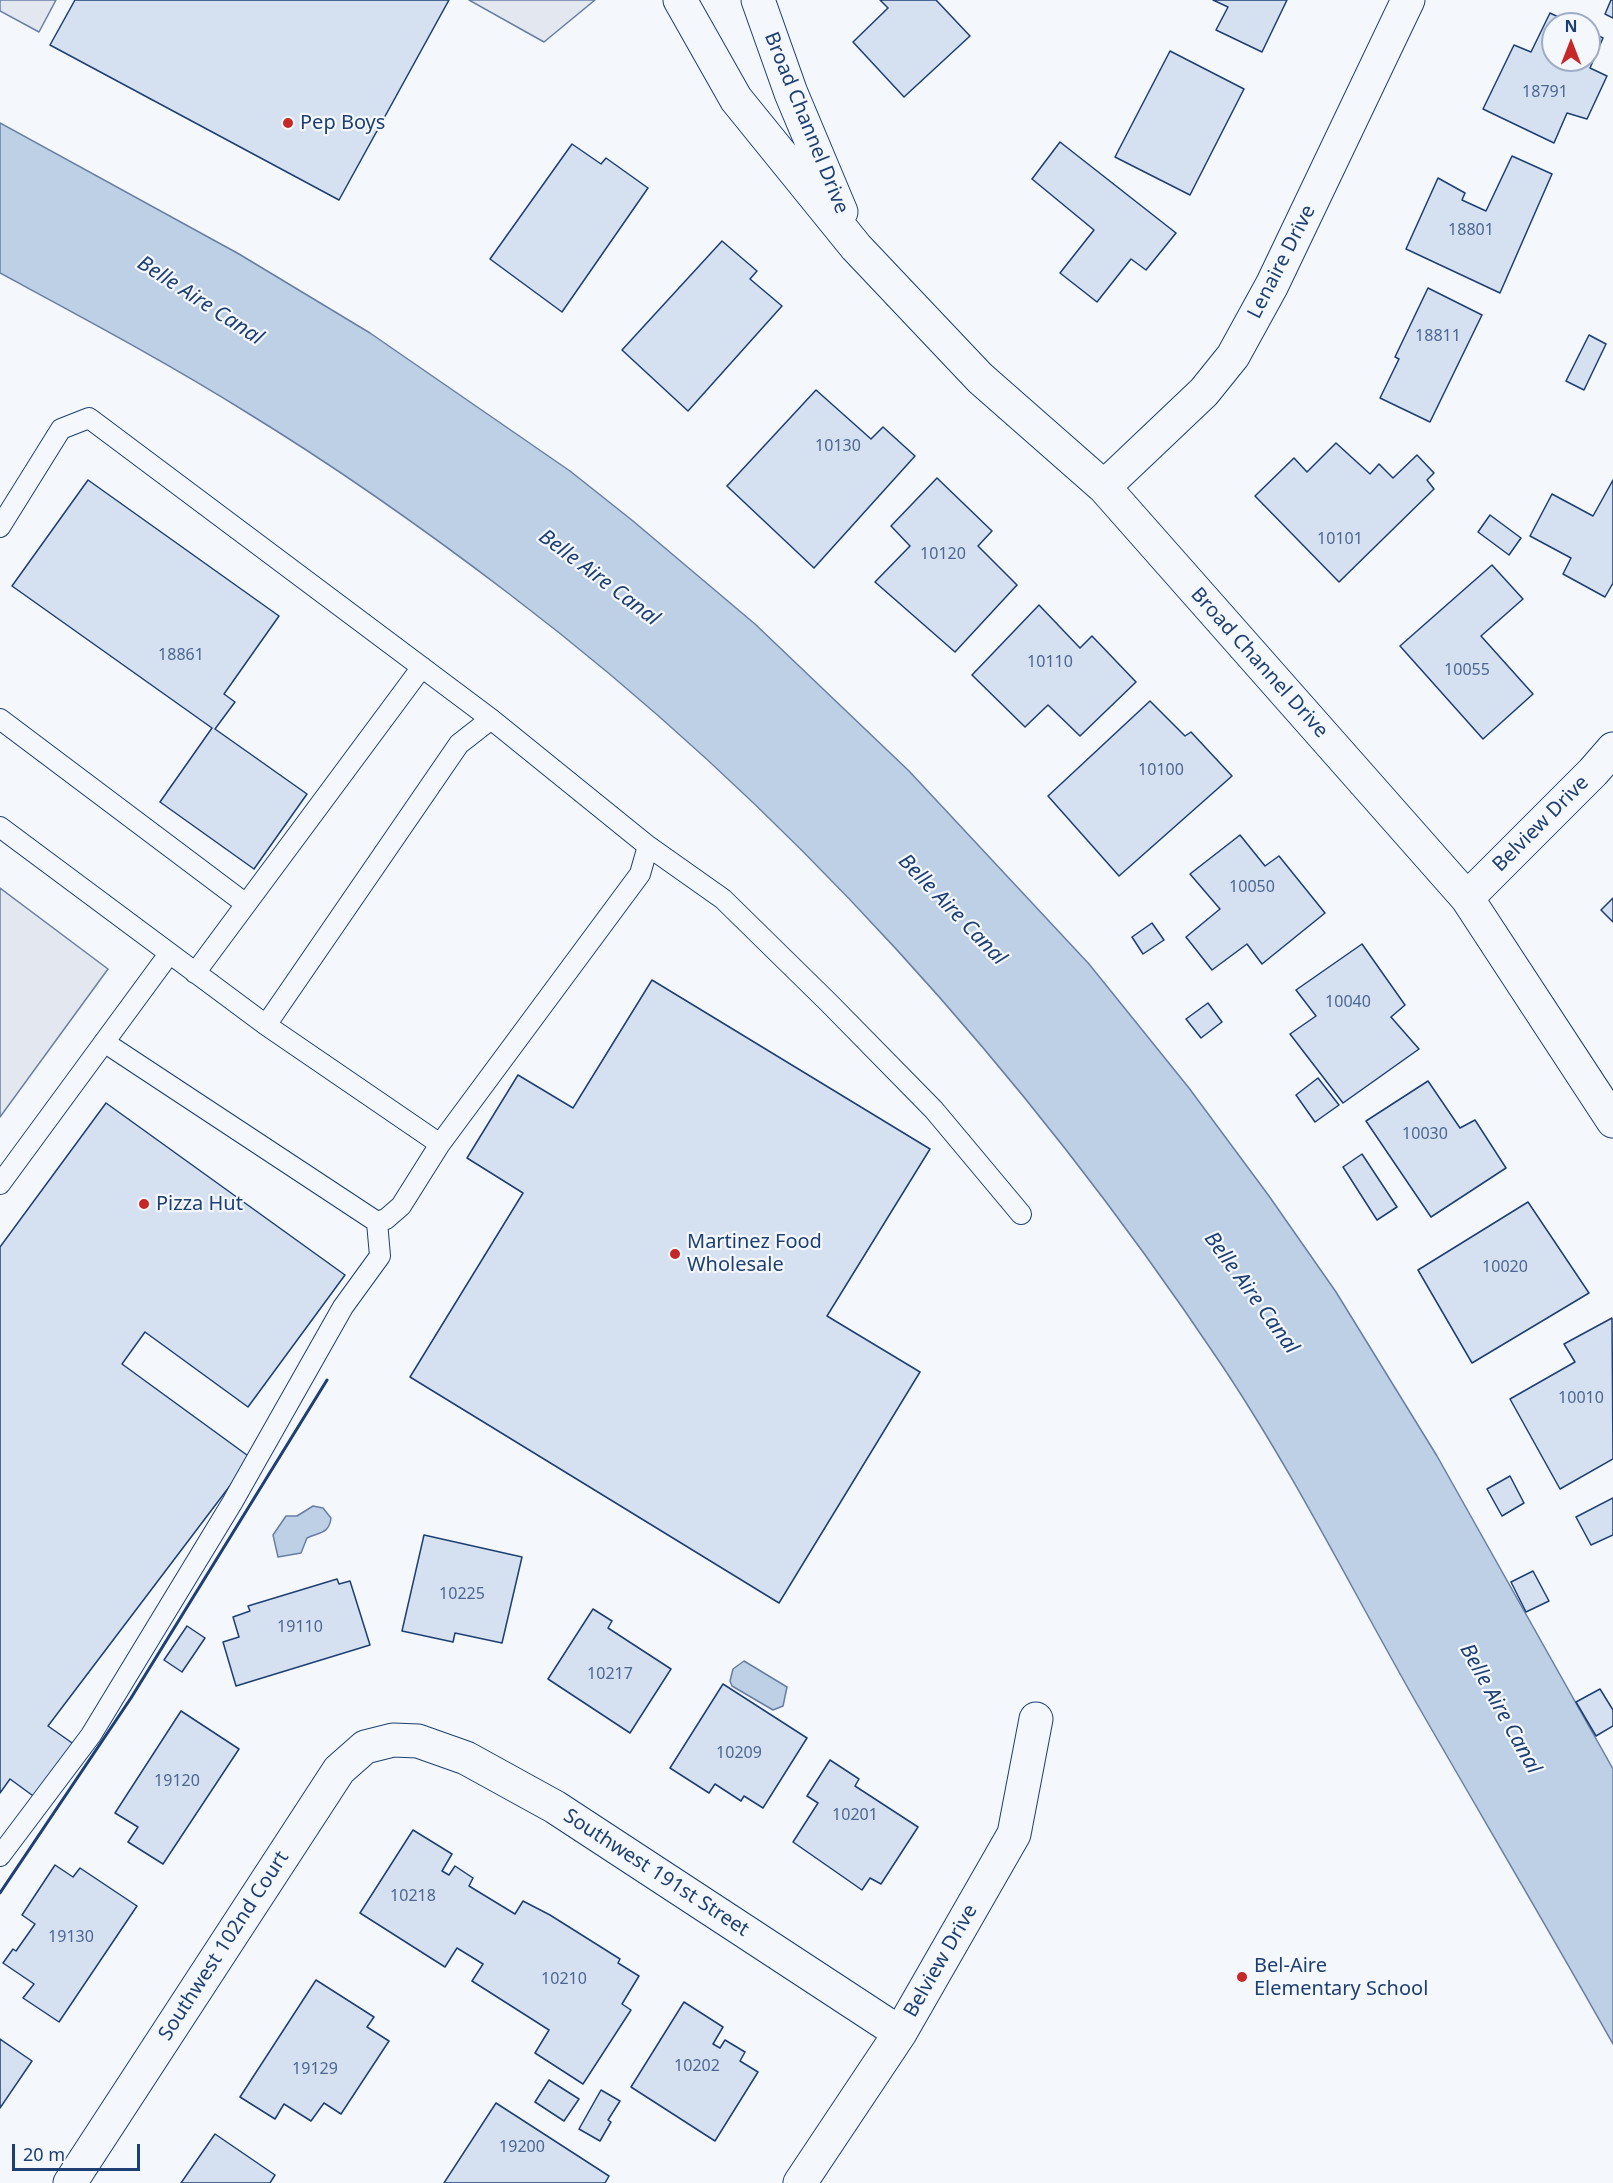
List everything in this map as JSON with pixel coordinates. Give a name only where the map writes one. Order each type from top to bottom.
[{"type":"street","name":"Broad Channel Drive","points":[[680,0],[736,99],[856,246],[980,378],[1104,488],[1467,898],[1613,1121]]},
{"type":"street","name":"Broad Channel Drive","points":[[758,0],[791,93],[856,246]]},
{"type":"street","name":"Lenaire Drive","points":[[1104,488],[1204,392],[1233,356],[1272,285],[1408,0]]},
{"type":"street","name":"Belview Drive","points":[[1467,898],[1613,749]]},
{"type":"street","name":"Belview Drive","points":[[800,2183],[900,2033],[1014,1834],[1036,1719]]},
{"type":"street","name":"Southwest 191st Street","points":[[400,1739],[418,1741],[466,1758],[555,1807],[900,2033]]},
{"type":"street","name":"Southwest 102nd Court","points":[[70,2183],[339,1770],[364,1747],[400,1739]]},
{"type":"lane","points":[[0,527],[61,429],[89,418],[490,719],[648,846],[723,899],[934,1110],[1021,1214]]},
{"type":"lane","points":[[195,973],[422,668]]},
{"type":"lane","points":[[0,719],[246,904]]},
{"type":"lane","points":[[266,1024],[459,744],[490,719]]},
{"type":"lane","points":[[0,827],[195,973],[440,1144]]},
{"type":"lane","points":[[104,1042],[377,1222],[386,1220],[400,1206],[440,1144],[640,874],[648,846]]},
{"type":"lane","points":[[0,1184],[169,954]]},
{"type":"lane","points":[[0,1856],[91,1735],[232,1503],[343,1307],[380,1256],[377,1222]]},
{"type":"shaded area","points":[[0,0],[56,0],[39,32],[0,11]]},
{"type":"shaded area","points":[[469,0],[595,0],[544,42]]},
{"type":"shaded area","points":[[0,888],[108,969],[0,1117]]},
{"type":"water","name":"Belle Aire Canal","points":[[0,123],[239,254],[370,333],[570,471],[755,624],[909,771],[1089,964],[1189,1088],[1336,1292],[1437,1456],[1613,1769],[1613,2044],[1248,1405],[1146,1256],[1067,1151],[983,1048],[896,949],[805,853],[709,762],[610,675],[508,593],[379,499],[280,433],[155,358],[0,273]]},
{"type":"water","points":[[313,1506],[323,1508],[331,1518],[328,1527],[307,1538],[301,1553],[278,1557],[273,1535],[286,1516],[297,1516]]},
{"type":"water","points":[[744,1661],[787,1687],[783,1706],[773,1710],[732,1686],[730,1681],[733,1669]]},
{"type":"building","name":"Pep Boys","points":[[75,0],[449,0],[339,200],[50,45]]},
{"type":"building","points":[[880,0],[936,0],[970,36],[904,97],[853,42],[888,8]]},
{"type":"building","points":[[1213,0],[1287,0],[1262,52],[1216,30],[1228,7]]},
{"type":"building","points":[[1613,0],[1613,18],[1605,14]]},
{"type":"building","points":[[1541,31],[1541,72],[1598,72],[1607,76],[1587,119],[1567,113],[1554,143],[1483,109],[1514,45],[1531,52]]},
{"type":"building","points":[[1170,51],[1244,89],[1190,195],[1115,157]]},
{"type":"building","points":[[1060,142],[1176,233],[1146,270],[1131,259],[1097,302],[1060,273],[1094,230],[1032,179]]},
{"type":"building","points":[[572,144],[601,164],[606,158],[648,188],[562,312],[490,259]]},
{"type":"building","points":[[1512,156],[1552,174],[1500,293],[1406,249],[1438,178],[1465,193],[1462,200],[1486,211]]},
{"type":"building","points":[[722,241],[757,271],[750,279],[782,306],[688,411],[622,350]]},
{"type":"building","points":[[1428,288],[1482,315],[1430,422],[1380,398],[1399,359],[1395,357]]},
{"type":"building","points":[[1589,335],[1606,344],[1584,390],[1566,381]]},
{"type":"building","points":[[816,390],[871,439],[883,427],[915,456],[814,568],[727,486]]},
{"type":"building","points":[[1336,443],[1370,474],[1379,464],[1393,478],[1417,455],[1434,473],[1427,480],[1434,489],[1339,582],[1255,496],[1294,458],[1307,472]]},
{"type":"building","points":[[937,478],[992,531],[978,546],[1017,585],[955,652],[875,582],[910,546],[891,526]]},
{"type":"building","points":[[88,480],[279,616],[224,694],[235,702],[215,729],[307,794],[254,869],[160,802],[212,728],[12,586]]},
{"type":"building","points":[[1613,480],[1613,583],[1605,597],[1563,574],[1571,558],[1530,536],[1552,494],[1593,516]]},
{"type":"building","points":[[1490,515],[1521,538],[1509,555],[1478,532]]},
{"type":"building","points":[[1492,565],[1523,599],[1481,636],[1533,694],[1483,739],[1400,646]]},
{"type":"building","points":[[1039,605],[1080,648],[1092,636],[1136,682],[1080,736],[1048,705],[1025,727],[972,675]]},
{"type":"building","points":[[1150,701],[1185,736],[1191,732],[1232,776],[1119,876],[1048,796]]},
{"type":"building","points":[[1240,835],[1265,866],[1279,856],[1325,913],[1262,964],[1247,944],[1212,970],[1186,937],[1220,909],[1190,874]]},
{"type":"building","points":[[1613,898],[1613,922],[1601,910]]},
{"type":"building","points":[[1152,923],[1164,940],[1143,954],[1132,937]]},
{"type":"building","points":[[1362,944],[1405,1005],[1391,1017],[1419,1049],[1343,1103],[1290,1034],[1316,1016],[1296,990]]},
{"type":"building","name":"Martinez Food Wholesale","points":[[652,980],[930,1149],[827,1316],[920,1372],[779,1603],[410,1377],[523,1193],[467,1158],[518,1075],[573,1108]]},
{"type":"building","points":[[1208,1003],[1222,1022],[1201,1038],[1186,1019]]},
{"type":"building","points":[[1318,1078],[1339,1105],[1315,1122],[1296,1095]]},
{"type":"building","points":[[1428,1081],[1460,1128],[1475,1120],[1506,1168],[1431,1217],[1366,1121]]},
{"type":"building","points":[[106,1103],[345,1275],[248,1407],[145,1332],[122,1364],[251,1458],[48,1726],[75,1745],[36,1798],[10,1779],[0,1793],[0,1247]]},
{"type":"building","points":[[1362,1154],[1397,1207],[1377,1220],[1343,1167]]},
{"type":"building","points":[[1528,1202],[1589,1293],[1472,1363],[1418,1270]]},
{"type":"building","points":[[1612,1318],[1613,1459],[1560,1489],[1510,1399],[1575,1362],[1564,1344]]},
{"type":"building","points":[[1510,1476],[1524,1503],[1502,1516],[1487,1489]]},
{"type":"building","points":[[1613,1498],[1613,1535],[1591,1545],[1576,1517]]},
{"type":"building","points":[[424,1535],[522,1557],[502,1643],[455,1633],[453,1642],[402,1631]]},
{"type":"building","points":[[1533,1571],[1549,1601],[1526,1612],[1511,1582]]},
{"type":"building","points":[[337,1579],[339,1584],[350,1581],[370,1645],[236,1686],[223,1642],[239,1637],[233,1617],[250,1611],[248,1606]]},
{"type":"building","points":[[593,1609],[612,1621],[608,1628],[671,1669],[630,1733],[548,1679]]},
{"type":"building","points":[[187,1626],[205,1638],[182,1672],[164,1660]]},
{"type":"building","points":[[723,1684],[807,1738],[763,1808],[744,1796],[741,1801],[715,1784],[709,1793],[670,1768]]},
{"type":"building","points":[[1600,1689],[1613,1710],[1613,1726],[1596,1736],[1576,1702]]},
{"type":"building","points":[[181,1711],[239,1749],[163,1864],[128,1842],[138,1827],[115,1813]]},
{"type":"building","points":[[830,1760],[859,1779],[855,1786],[918,1827],[881,1884],[870,1878],[862,1890],[793,1842],[818,1803],[807,1796]]},
{"type":"building","points":[[413,1830],[452,1854],[442,1871],[449,1875],[455,1866],[473,1878],[469,1886],[515,1914],[523,1901],[550,1915],[620,1959],[618,1963],[639,1976],[622,2004],[631,2010],[583,2084],[535,2053],[549,2030],[472,1981],[483,1964],[457,1948],[445,1967],[360,1913]]},
{"type":"building","points":[[55,1865],[73,1877],[80,1868],[137,1906],[59,2022],[23,1998],[34,1984],[3,1963],[13,1949],[16,1951],[35,1924],[22,1915]]},
{"type":"building","points":[[316,1980],[374,2017],[367,2027],[389,2041],[341,2114],[324,2103],[311,2121],[284,2104],[275,2119],[240,2097]]},
{"type":"building","points":[[684,2002],[723,2027],[713,2044],[720,2048],[725,2040],[745,2052],[740,2061],[758,2072],[715,2141],[631,2087]]},
{"type":"building","points":[[0,2039],[32,2061],[0,2108]]},
{"type":"building","points":[[549,2080],[579,2099],[564,2121],[535,2102]]},
{"type":"building","points":[[601,2090],[620,2101],[608,2120],[611,2122],[600,2141],[579,2129]]},
{"type":"building","points":[[496,2103],[609,2176],[605,2183],[444,2183]]},
{"type":"building","points":[[215,2134],[275,2175],[270,2183],[181,2183]]},
{"type":"wall","points":[[0,1893],[131,1698],[327,1380]]},
{"type":"place","name":"Pep Boys","points":[[288,123]]},
{"type":"place","name":"Pizza Hut","points":[[144,1204]]},
{"type":"place","name":"Martinez Food Wholesale","points":[[675,1254]]},
{"type":"place","name":"Bel-Aire Elementary School","points":[[1242,1977]]}]
